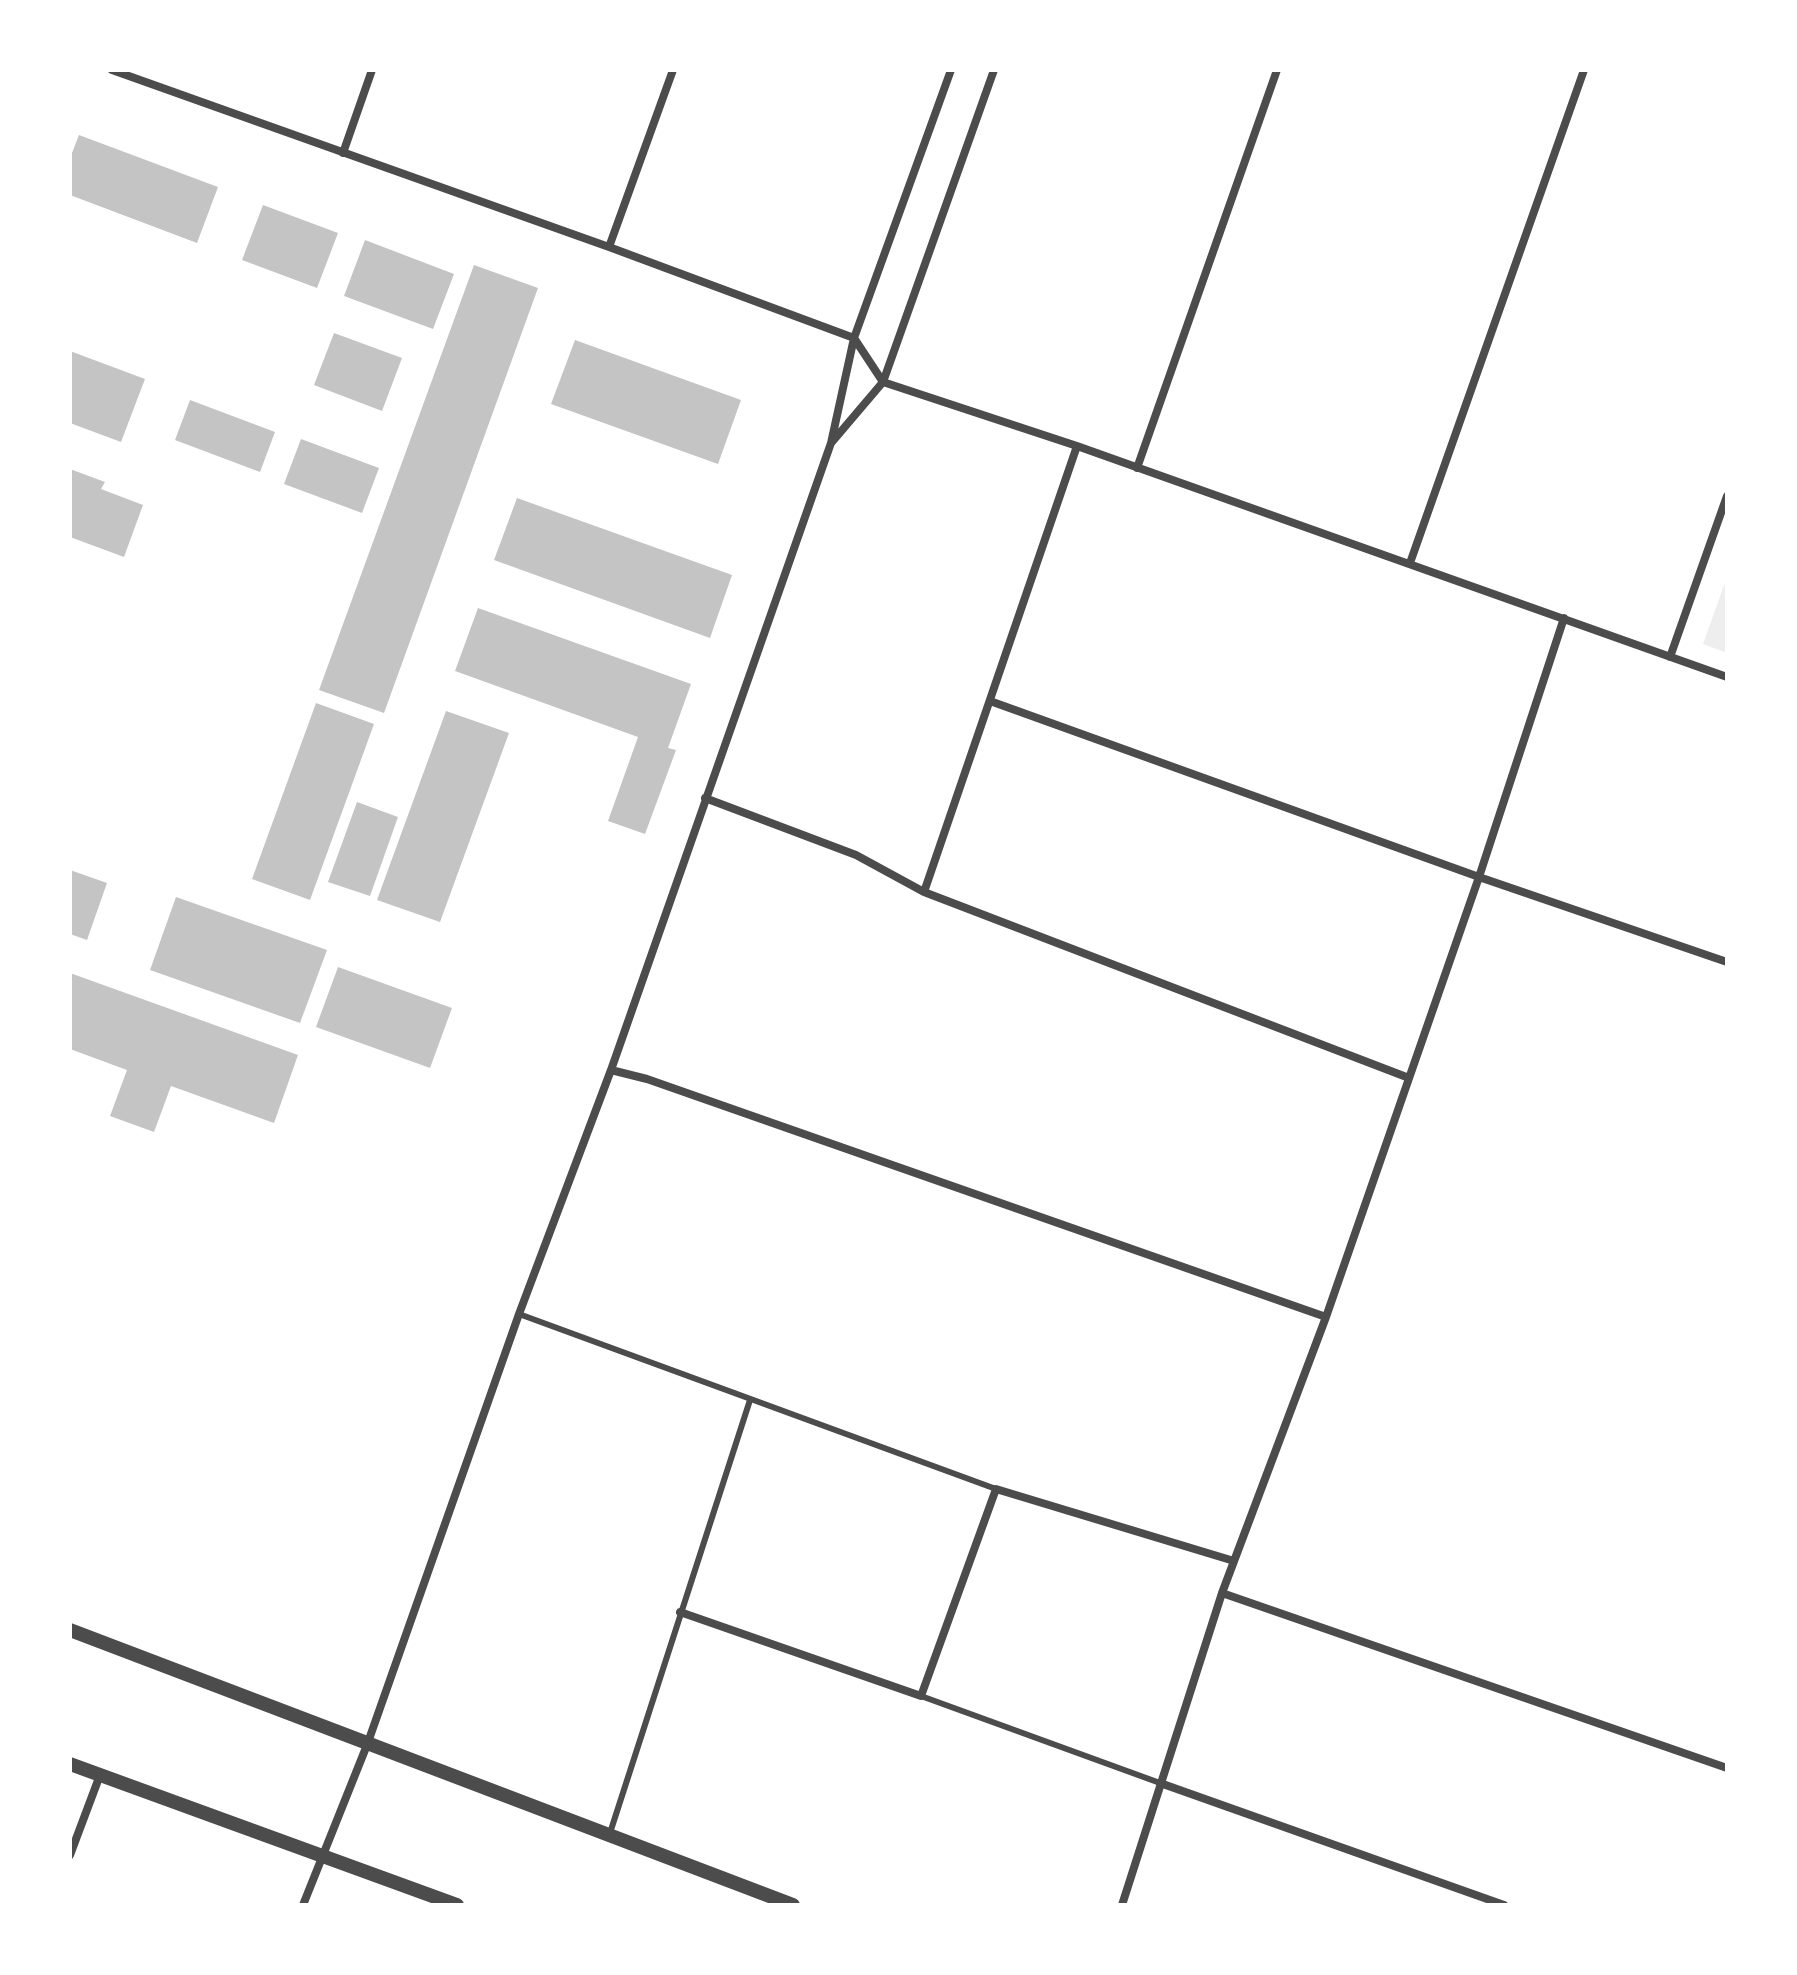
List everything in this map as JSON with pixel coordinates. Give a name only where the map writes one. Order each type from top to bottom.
[{"type":"street","points":[[112,70],[854,338],[883,382],[1077,446],[1727,677]]},
{"type":"street","points":[[343,153],[372,70]]},
{"type":"street","points":[[609,247],[673,70]]},
{"type":"street","points":[[303,1905],[367,1745],[519,1314],[611,1070],[831,443],[854,338],[951,70]]},
{"type":"street","points":[[831,443],[883,382],[994,70]]},
{"type":"street","points":[[1137,468],[1277,70]]},
{"type":"street","points":[[1410,563],[1584,70]]},
{"type":"street","points":[[924,892],[1077,446]]},
{"type":"street","points":[[1670,657],[1727,496]]},
{"type":"street","points":[[1122,1905],[1222,1593],[1326,1317],[1479,877],[1564,618]]},
{"type":"street","points":[[990,701],[1479,877],[1727,962]]},
{"type":"street","points":[[705,798],[856,855],[924,892],[1409,1078]]},
{"type":"street","points":[[611,1070],[647,1079],[1326,1317]]},
{"type":"street","points":[[680,1612],[921,1696],[996,1489],[1234,1561]]},
{"type":"street","points":[[1222,1593],[1727,1768]]},
{"type":"street","points":[[70,1630],[793,1905]]},
{"type":"street","points":[[70,1764],[457,1905]]},
{"type":"street","points":[[70,1855],[100,1775]]},
{"type":"street","points":[[1160,1783],[1504,1905]]},
{"type":"lane","points":[[519,1314],[996,1489]]},
{"type":"lane","points":[[609,1836],[750,1400]]},
{"type":"lane","points":[[921,1696],[1160,1783]]},
{"type":"shaded area","points":[[1727,577],[1727,653],[1703,644]]},
{"type":"building","points":[[79,135],[218,187],[197,243],[70,195],[70,158]]},
{"type":"building","points":[[263,205],[338,233],[317,288],[242,260]]},
{"type":"building","points":[[365,240],[454,274],[433,329],[344,296]]},
{"type":"building","points":[[474,265],[538,288],[384,713],[319,690]]},
{"type":"building","points":[[334,333],[402,358],[382,411],[314,385]]},
{"type":"building","points":[[575,340],[741,400],[718,464],[551,404]]},
{"type":"building","points":[[70,351],[145,379],[121,442],[70,423]]},
{"type":"building","points":[[190,400],[275,432],[260,472],[175,440]]},
{"type":"building","points":[[301,439],[379,468],[362,513],[284,484]]},
{"type":"building","points":[[70,469],[105,482],[101,489],[143,505],[124,557],[70,537]]},
{"type":"building","points":[[517,498],[732,575],[710,638],[494,560]]},
{"type":"building","points":[[478,608],[691,684],[668,748],[676,750],[645,834],[608,821],[638,737],[455,671]]},
{"type":"building","points":[[316,703],[374,724],[310,900],[252,879]]},
{"type":"building","points":[[446,711],[509,733],[440,922],[377,900]]},
{"type":"building","points":[[357,802],[398,817],[370,896],[328,882]]},
{"type":"building","points":[[70,870],[107,883],[87,940],[70,934]]},
{"type":"building","points":[[176,897],[327,950],[300,1023],[150,970]]},
{"type":"building","points":[[338,967],[452,1008],[430,1068],[316,1027]]},
{"type":"building","points":[[70,973],[298,1055],[274,1123],[171,1086],[154,1132],[110,1116],[127,1070],[70,1049]]}]
